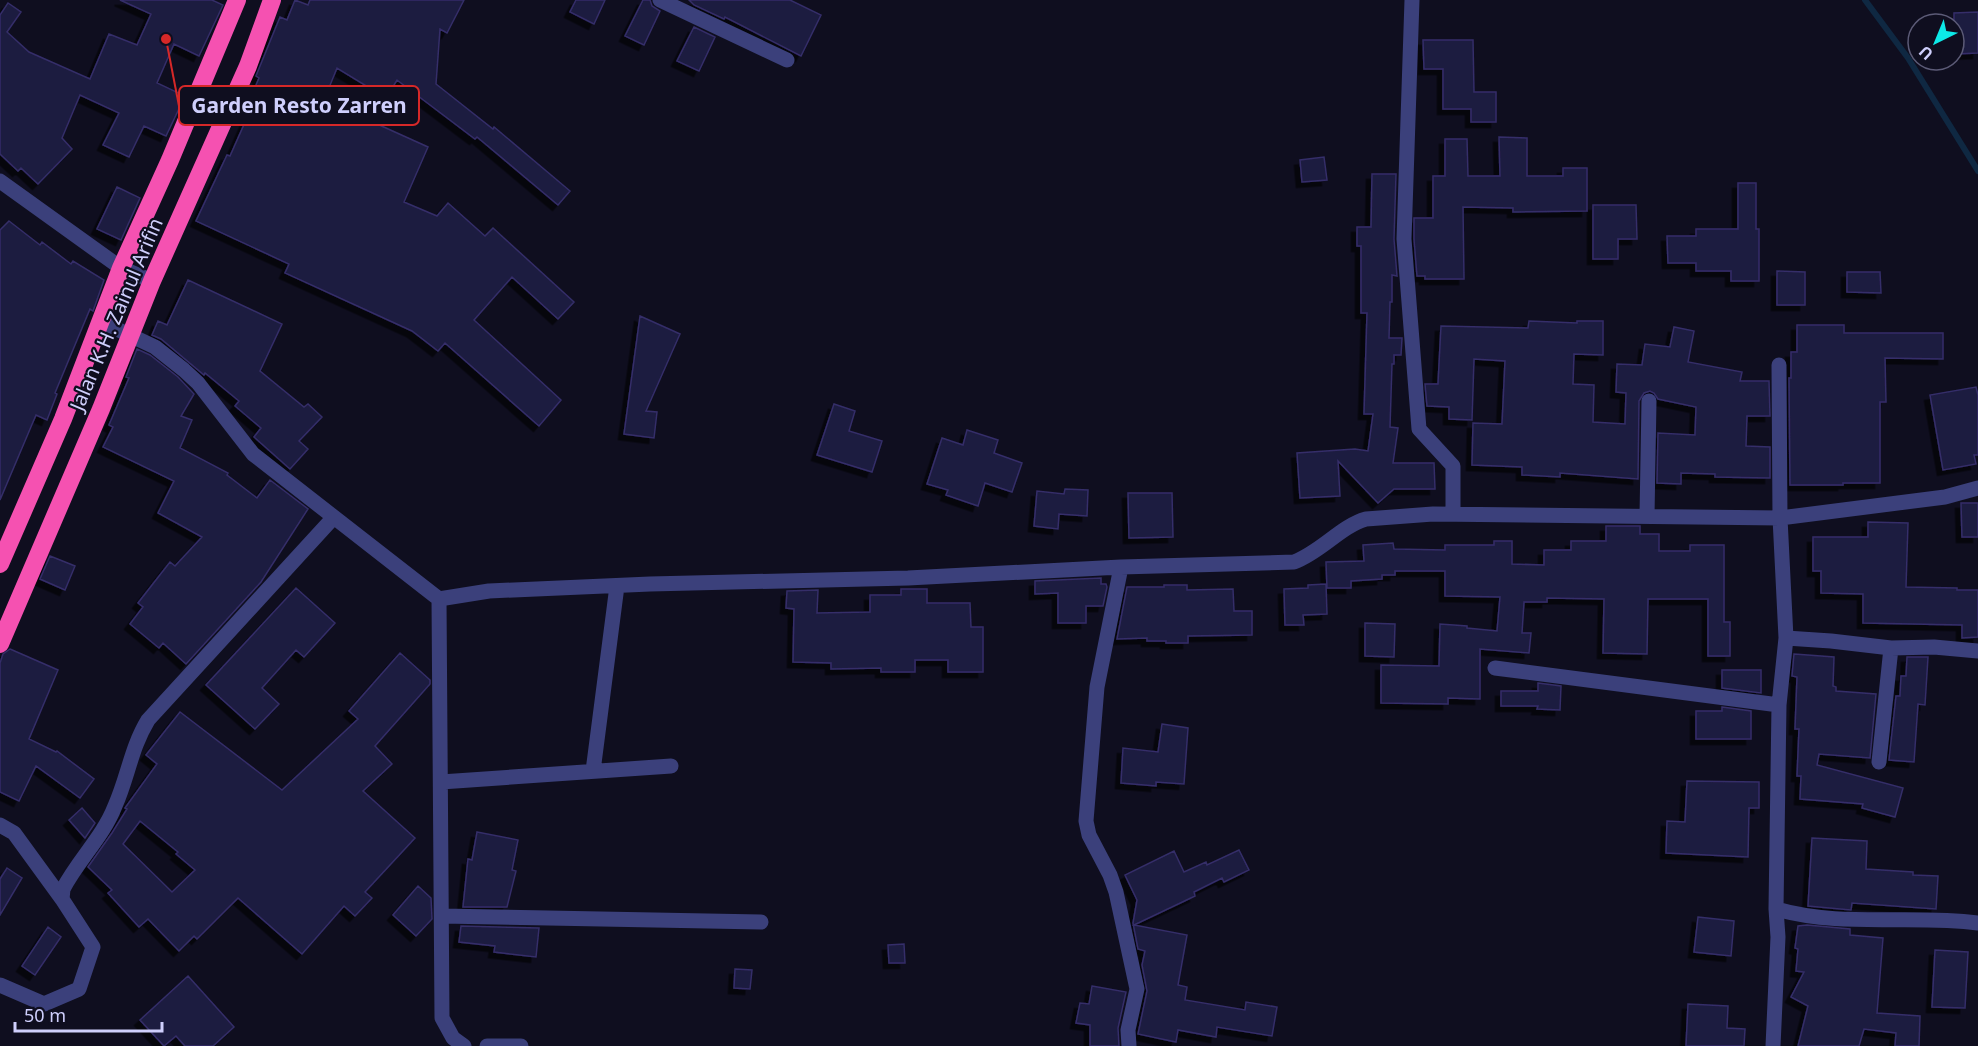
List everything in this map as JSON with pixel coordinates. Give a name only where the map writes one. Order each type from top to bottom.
[{"type":"highway","name":"Jalan K.H. Zainul Arifin","points":[[0,564],[46,460],[102,322],[121,268],[170,160],[237,0]]},
{"type":"highway","name":"Jalan K.H. Zainul Arifin","points":[[0,644],[101,409],[152,281],[248,66],[272,0]]},
{"type":"street","points":[[660,0],[787,60]]},
{"type":"street","points":[[1412,0],[1405,251],[1419,429],[1453,465],[1453,514]]},
{"type":"street","points":[[0,181],[121,268],[152,281]]},
{"type":"street","points":[[102,322],[156,347],[198,383],[253,454],[440,599],[489,591],[908,578],[1121,567],[1294,562],[1310,555],[1356,522],[1366,519],[1453,514],[1780,518],[1945,497],[1978,488]]},
{"type":"street","points":[[1773,1046],[1778,937],[1776,909],[1779,705],[1786,638],[1780,518],[1779,365]]},
{"type":"street","points":[[1647,516],[1649,401]]},
{"type":"street","points":[[62,899],[63,889],[102,833],[115,807],[135,745],[148,720],[334,517]]},
{"type":"street","points":[[1121,567],[1097,687],[1086,821],[1089,835],[1110,875],[1116,892],[1137,989],[1128,1030],[1129,1046]]},
{"type":"street","points":[[593,771],[616,586]]},
{"type":"street","points":[[440,599],[442,1018],[453,1038],[464,1046]]},
{"type":"street","points":[[1786,638],[1892,648],[1934,647],[1978,651]]},
{"type":"street","points":[[1879,762],[1892,648]]},
{"type":"street","points":[[1495,668],[1779,705]]},
{"type":"street","points":[[441,782],[671,766]]},
{"type":"street","points":[[0,825],[14,833],[93,946],[79,989],[44,1004],[0,985]]},
{"type":"street","points":[[1776,909],[1794,914],[1857,919],[1950,919],[1978,923]]},
{"type":"street","points":[[442,916],[761,922]]},
{"type":"street","points":[[487,1046],[521,1046]]},
{"type":"building","points":[[120,0],[212,0],[223,5],[199,56],[174,44],[157,83],[185,96],[166,136],[144,126],[129,157],[103,145],[119,113],[80,95],[62,138],[72,149],[38,184],[21,168],[18,171],[0,154],[0,15],[8,3],[21,12],[7,32],[29,52],[90,79],[109,34],[137,45],[151,14]]},
{"type":"building","points":[[295,0],[308,5],[310,0],[464,0],[447,33],[440,29],[436,84],[493,129],[494,127],[570,191],[558,205],[477,137],[475,139],[397,80],[386,98],[337,68],[324,100],[428,147],[404,202],[437,216],[448,203],[485,236],[493,228],[574,302],[558,319],[512,277],[474,320],[561,400],[539,426],[445,343],[438,351],[412,331],[285,273],[289,264],[196,221],[227,155],[230,156],[250,111],[246,109],[259,78],[256,76],[280,17],[287,20]]},
{"type":"building","points":[[576,0],[605,0],[594,24],[570,12]]},
{"type":"building","points":[[643,0],[650,0],[652,6],[660,11],[644,45],[625,36]]},
{"type":"building","points":[[689,0],[790,0],[821,15],[801,56],[725,17],[724,19],[694,5]]},
{"type":"building","points":[[1966,12],[1978,12],[1978,53],[1966,54]]},
{"type":"building","points":[[694,27],[715,37],[699,71],[677,61]]},
{"type":"building","points":[[1423,40],[1473,40],[1474,92],[1496,92],[1496,122],[1471,122],[1471,109],[1443,109],[1443,69],[1424,69]]},
{"type":"building","points":[[1499,137],[1527,138],[1527,176],[1563,176],[1563,168],[1587,168],[1587,211],[1513,212],[1513,208],[1463,207],[1464,279],[1425,279],[1425,276],[1417,276],[1414,218],[1433,218],[1433,176],[1445,176],[1445,139],[1467,139],[1468,176],[1500,176]]},
{"type":"building","points":[[1324,157],[1327,180],[1302,182],[1300,160]]},
{"type":"building","points":[[1372,174],[1396,174],[1394,239],[1397,276],[1392,275],[1389,338],[1402,338],[1401,355],[1394,355],[1394,364],[1392,364],[1390,427],[1398,428],[1393,463],[1434,463],[1435,489],[1394,489],[1378,503],[1338,461],[1340,496],[1300,498],[1297,453],[1355,449],[1368,451],[1373,414],[1364,414],[1367,313],[1361,313],[1361,246],[1357,246],[1357,227],[1371,227]]},
{"type":"building","points":[[1738,183],[1756,183],[1759,281],[1731,281],[1731,271],[1696,271],[1696,263],[1668,263],[1667,236],[1696,236],[1696,229],[1738,229]]},
{"type":"building","points":[[117,187],[140,198],[121,240],[97,229]]},
{"type":"building","points":[[1593,205],[1636,205],[1637,239],[1618,239],[1618,259],[1593,259]]},
{"type":"building","points":[[9,221],[40,245],[42,242],[71,264],[73,261],[104,280],[93,311],[90,309],[55,393],[57,394],[47,420],[36,415],[0,500],[0,230]]},
{"type":"building","points":[[1777,271],[1805,272],[1805,305],[1777,305]]},
{"type":"building","points":[[1847,272],[1880,272],[1881,293],[1847,292]]},
{"type":"building","points":[[188,280],[282,324],[260,371],[304,407],[308,404],[322,417],[299,441],[308,449],[290,469],[254,437],[261,428],[235,406],[239,401],[161,339],[152,335],[158,321],[167,325]]},
{"type":"building","points":[[640,316],[680,334],[646,411],[657,412],[654,438],[624,434]]},
{"type":"building","points":[[1529,321],[1577,323],[1577,321],[1603,321],[1603,355],[1574,354],[1573,384],[1594,385],[1593,422],[1625,424],[1626,393],[1616,392],[1617,364],[1642,365],[1645,344],[1670,347],[1674,327],[1694,331],[1688,362],[1742,372],[1740,381],[1769,381],[1770,416],[1747,416],[1746,446],[1770,447],[1770,478],[1715,477],[1715,474],[1681,473],[1681,484],[1657,483],[1658,433],[1695,435],[1696,407],[1658,399],[1650,391],[1644,393],[1639,401],[1638,479],[1560,473],[1560,477],[1522,475],[1522,467],[1472,465],[1473,423],[1502,424],[1505,361],[1474,359],[1472,420],[1449,419],[1449,407],[1427,406],[1425,384],[1438,384],[1441,326],[1528,328]]},
{"type":"building","points":[[1797,325],[1844,325],[1844,333],[1943,333],[1943,359],[1885,358],[1886,402],[1880,402],[1880,483],[1790,485],[1789,378],[1791,378],[1791,352],[1797,352]]},
{"type":"building","points":[[137,349],[150,355],[178,377],[194,394],[181,416],[192,420],[180,448],[228,473],[227,475],[257,498],[270,480],[308,509],[261,582],[186,664],[163,643],[159,648],[130,624],[143,607],[138,603],[170,562],[175,566],[202,537],[158,513],[174,481],[103,447],[113,427],[109,425],[129,378],[126,377]]},
{"type":"building","points":[[1976,387],[1978,455],[1974,455],[1976,464],[1943,470],[1930,395]]},
{"type":"building","points":[[834,404],[855,411],[849,431],[882,441],[872,472],[817,455]]},
{"type":"building","points":[[967,430],[998,440],[994,453],[1022,463],[1012,492],[985,483],[978,506],[946,495],[948,490],[927,484],[942,438],[963,445]]},
{"type":"building","points":[[1065,489],[1088,490],[1087,516],[1059,514],[1058,529],[1034,526],[1037,491],[1064,494]]},
{"type":"building","points":[[1128,493],[1172,493],[1173,537],[1129,538]]},
{"type":"building","points":[[1961,503],[1978,503],[1978,537],[1962,537]]},
{"type":"building","points":[[1868,522],[1908,523],[1906,587],[1978,590],[1978,637],[1962,638],[1962,625],[1863,623],[1863,594],[1821,593],[1821,571],[1813,571],[1813,537],[1868,537]]},
{"type":"building","points":[[1606,526],[1640,526],[1640,534],[1659,534],[1659,551],[1690,551],[1690,545],[1724,545],[1724,622],[1730,622],[1730,656],[1708,656],[1708,599],[1648,599],[1647,654],[1603,653],[1604,599],[1547,598],[1547,602],[1524,602],[1522,633],[1531,633],[1529,653],[1480,649],[1480,699],[1448,698],[1448,704],[1381,703],[1381,665],[1439,666],[1440,624],[1497,631],[1500,597],[1445,596],[1445,571],[1395,571],[1395,575],[1382,575],[1382,579],[1351,581],[1351,588],[1327,588],[1326,562],[1364,561],[1363,545],[1393,543],[1394,549],[1445,550],[1445,545],[1494,545],[1494,541],[1512,541],[1512,564],[1544,565],[1544,550],[1571,550],[1571,541],[1606,541]]},
{"type":"building","points":[[50,556],[75,566],[65,590],[40,579]]},
{"type":"building","points":[[1101,578],[1101,584],[1106,584],[1107,587],[1103,606],[1086,606],[1086,623],[1058,623],[1058,593],[1035,594],[1035,581]]},
{"type":"building","points":[[1326,584],[1327,614],[1303,615],[1304,625],[1285,625],[1284,589],[1308,588],[1308,585]]},
{"type":"building","points":[[1164,585],[1187,585],[1187,590],[1233,589],[1234,611],[1252,611],[1252,635],[1188,636],[1188,643],[1147,641],[1147,638],[1117,639],[1127,587],[1164,587]]},
{"type":"building","points":[[296,588],[335,623],[304,657],[296,650],[262,688],[279,704],[255,729],[206,685]]},
{"type":"building","points":[[901,589],[927,589],[927,603],[970,603],[971,627],[983,627],[983,672],[948,672],[948,660],[915,660],[915,672],[881,672],[881,668],[831,669],[831,663],[793,662],[794,609],[786,608],[787,591],[818,590],[817,613],[870,612],[870,595],[901,595]]},
{"type":"building","points":[[1365,623],[1395,624],[1394,657],[1365,656]]},
{"type":"building","points":[[10,649],[58,670],[29,739],[57,751],[94,779],[80,798],[36,766],[19,801],[0,792],[0,663],[3,654]]},
{"type":"building","points":[[400,653],[430,680],[430,684],[375,746],[392,764],[363,791],[415,838],[365,892],[372,898],[355,916],[344,906],[302,954],[238,898],[197,939],[194,936],[179,951],[148,919],[139,927],[108,893],[112,890],[88,867],[112,833],[127,809],[125,808],[157,764],[146,755],[180,712],[282,790],[358,719],[349,711]],"holes":[[[140,821],[178,852],[176,854],[195,870],[172,892],[123,844]]]},
{"type":"building","points":[[1794,654],[1834,657],[1833,686],[1836,687],[1836,691],[1876,694],[1870,758],[1819,754],[1817,765],[1903,788],[1895,817],[1862,808],[1863,804],[1800,799],[1801,776],[1797,776],[1799,729],[1795,729],[1797,677],[1792,676]]},
{"type":"building","points":[[1907,657],[1928,657],[1925,705],[1918,704],[1914,762],[1889,760],[1896,696],[1900,696],[1901,676],[1906,676]]},
{"type":"building","points":[[1722,670],[1761,670],[1761,693],[1722,688]]},
{"type":"building","points":[[1538,683],[1561,686],[1560,710],[1537,709],[1538,706],[1501,706],[1501,691],[1538,691]]},
{"type":"building","points":[[1722,707],[1751,711],[1751,739],[1696,739],[1696,711],[1722,711]]},
{"type":"building","points":[[1162,724],[1188,728],[1184,784],[1156,782],[1156,786],[1121,783],[1123,748],[1158,752]]},
{"type":"building","points":[[1687,781],[1759,782],[1759,808],[1749,808],[1748,857],[1666,853],[1667,821],[1685,822]]},
{"type":"building","points":[[82,808],[95,823],[85,838],[69,820]]},
{"type":"building","points":[[477,832],[518,840],[512,870],[516,871],[507,907],[463,907],[468,859],[472,860]]},
{"type":"building","points":[[1812,838],[1867,841],[1866,869],[1938,876],[1936,909],[1852,903],[1851,910],[1808,906]]},
{"type":"building","points":[[1239,850],[1249,870],[1224,882],[1222,878],[1194,892],[1195,896],[1134,925],[1187,935],[1178,985],[1187,987],[1185,1000],[1245,1010],[1246,1002],[1277,1007],[1272,1036],[1217,1027],[1216,1037],[1178,1030],[1176,1042],[1138,1034],[1147,991],[1142,965],[1145,951],[1138,949],[1133,923],[1137,900],[1125,875],[1174,851],[1184,872],[1206,862],[1207,865]]},
{"type":"building","points":[[7,868],[22,878],[0,915],[0,879]]},
{"type":"building","points":[[418,886],[431,898],[432,919],[416,936],[393,915]]},
{"type":"building","points":[[1698,917],[1734,921],[1731,956],[1694,952]]},
{"type":"building","points":[[461,926],[539,928],[536,957],[494,952],[495,946],[459,942]]},
{"type":"building","points":[[1798,926],[1850,929],[1850,935],[1883,938],[1877,1013],[1920,1016],[1919,1046],[1895,1046],[1896,1033],[1864,1029],[1859,1046],[1798,1046],[1808,1006],[1791,997],[1804,972],[1796,971],[1798,949],[1795,948]]},
{"type":"building","points":[[48,927],[61,937],[35,975],[22,966]]},
{"type":"building","points":[[904,944],[905,963],[889,963],[888,945]]},
{"type":"building","points":[[1935,950],[1968,952],[1965,1008],[1932,1007]]},
{"type":"building","points":[[735,969],[752,970],[750,989],[734,988]]},
{"type":"building","points":[[188,976],[234,1027],[213,1046],[185,1046],[176,1036],[164,1046],[140,1020]]},
{"type":"building","points":[[1092,986],[1126,992],[1118,1028],[1119,1046],[1090,1046],[1090,1025],[1076,1023],[1080,1003],[1089,1004]]},
{"type":"building","points":[[1688,1004],[1728,1006],[1727,1028],[1745,1029],[1744,1046],[1686,1046]]},
{"type":"waterway","points":[[1865,0],[1908,58],[1978,171]]},
{"type":"place","name":"Garden Resto Zarren","points":[[166,39]]}]
